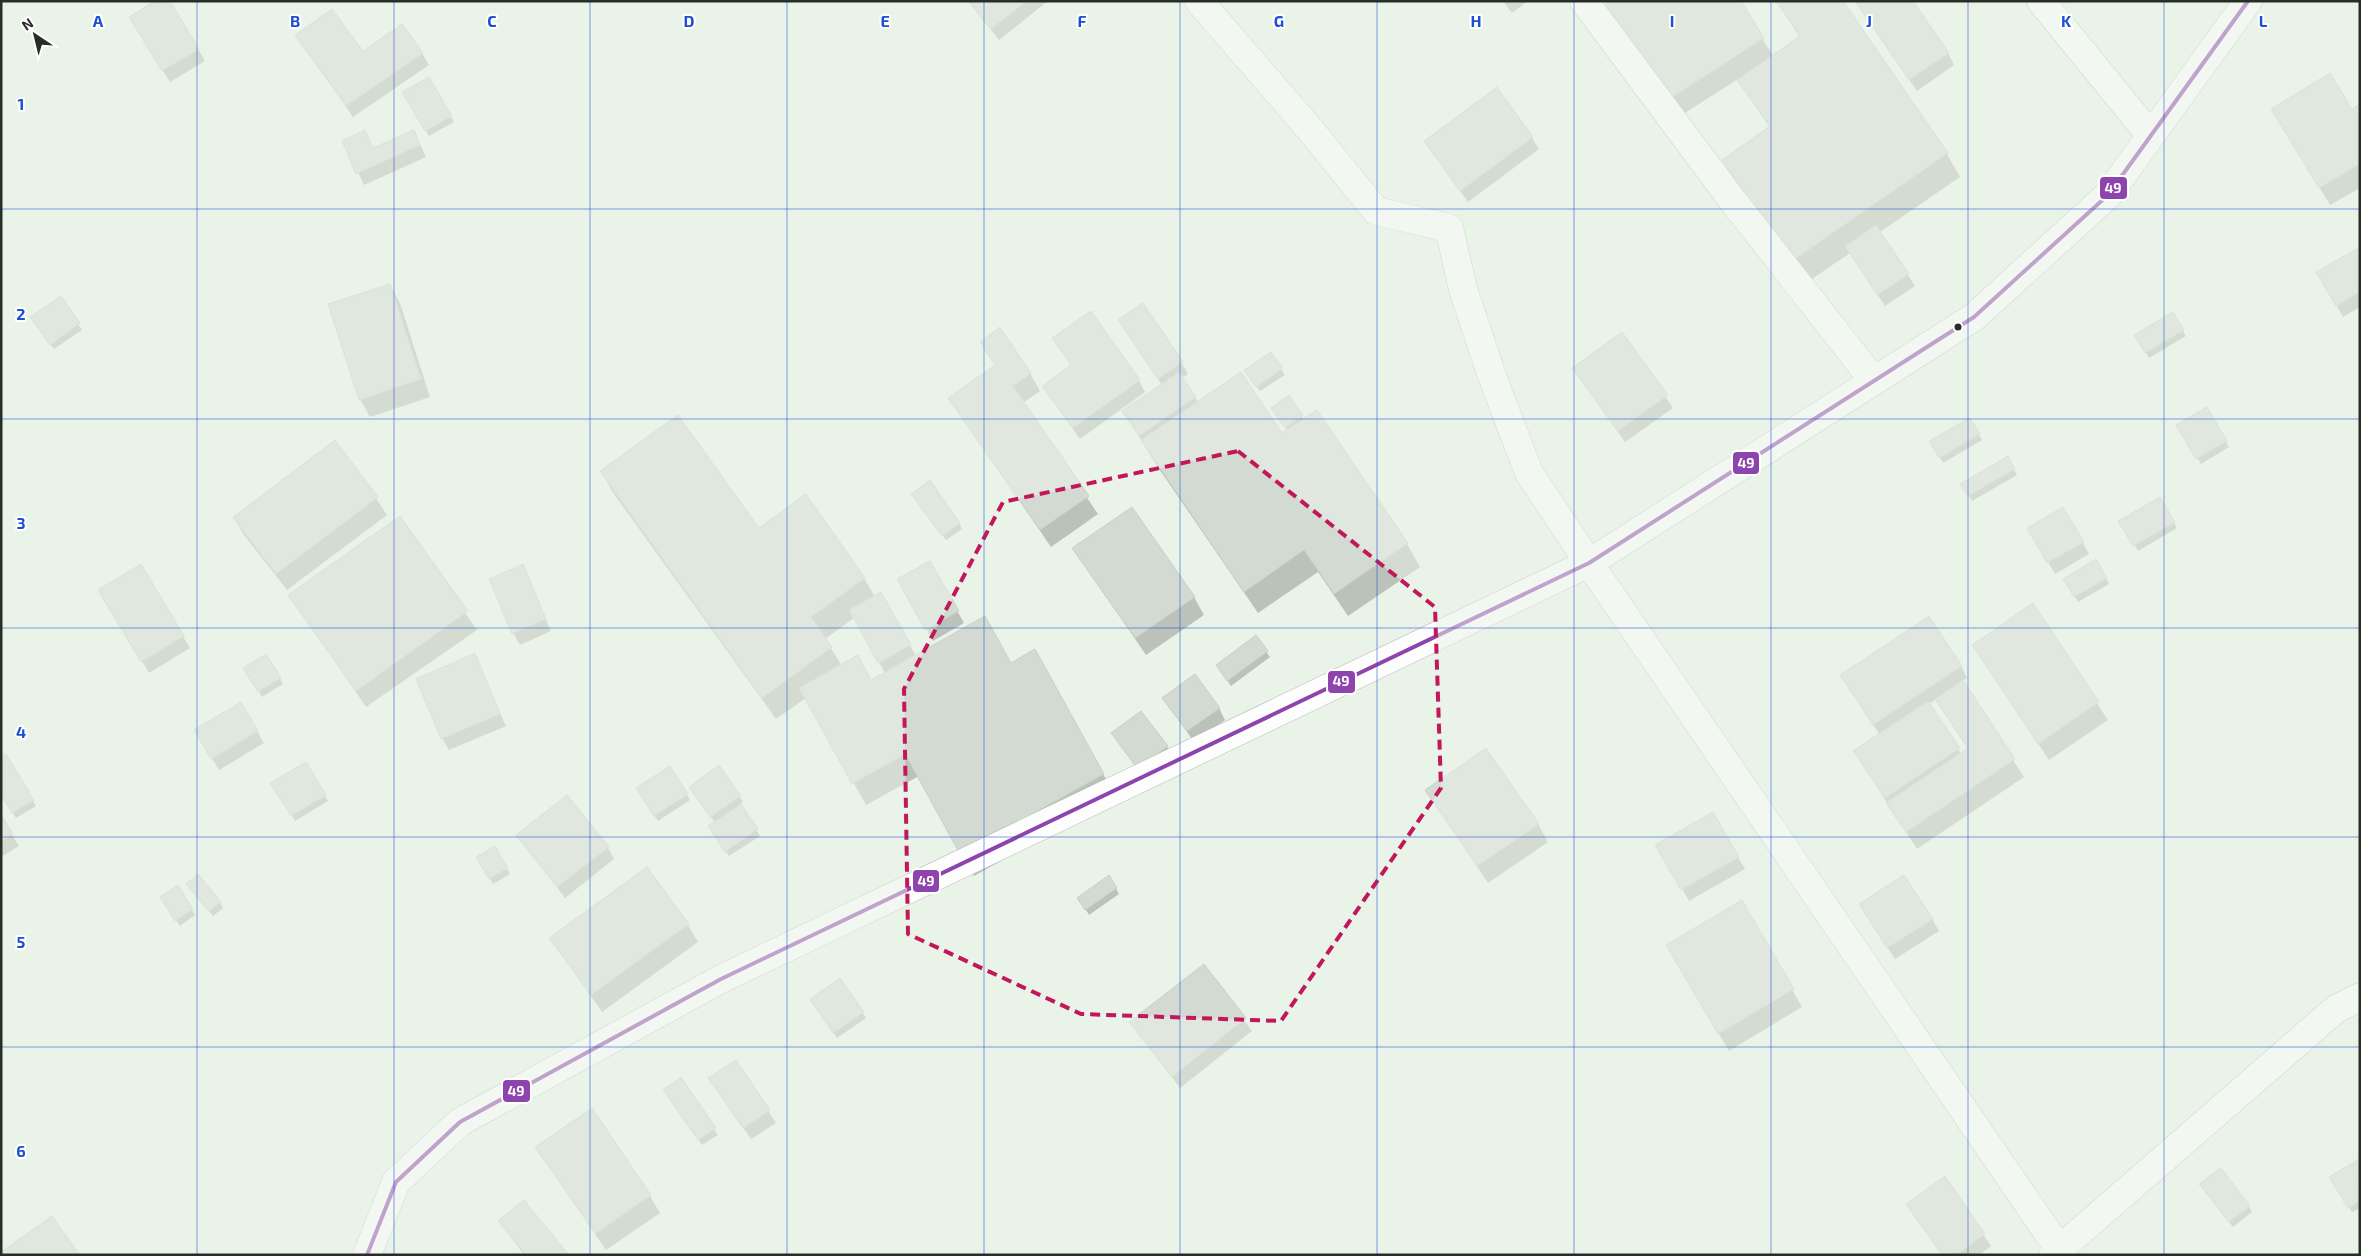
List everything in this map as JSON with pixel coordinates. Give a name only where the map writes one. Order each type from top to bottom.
[{"type":"street","points":[[1199,1],[1308,127],[1376,211],[1448,228],[1466,298],[1492,376],[1529,473],[2056,1252],[2336,1009],[2360,997]]},
{"type":"street","points":[[1584,1],[1733,201],[1874,381]]},
{"type":"street","points":[[2041,1],[2150,135]]},
{"type":"street","points":[[367,1255],[396,1182],[460,1122],[721,979],[1589,563],[1974,317],[2108,194],[2248,1]]},
{"type":"highlighted area","points":[[1238,451],[1435,607],[1441,788],[1281,1021],[1081,1014],[908,934],[904,689],[1003,502]]},
{"type":"building","points":[[155,1],[170,1],[199,49],[162,71],[129,17]]},
{"type":"building","points":[[969,1],[1027,1],[991,29]]},
{"type":"building","points":[[1610,1],[1741,1],[1764,38],[1666,101],[1604,5]]},
{"type":"building","points":[[1776,1],[1843,1],[1948,153],[1792,261],[1722,160],[1770,126],[1737,80],[1800,36]]},
{"type":"building","points":[[1855,1],[1913,1],[1949,53],[1909,80]]},
{"type":"building","points":[[332,9],[363,51],[402,24],[423,53],[346,106],[295,35]]},
{"type":"building","points":[[2330,73],[2352,109],[2360,104],[2360,164],[2319,188],[2271,109]]},
{"type":"building","points":[[429,77],[452,116],[425,131],[402,92]]},
{"type":"building","points":[[1497,87],[1533,137],[1460,191],[1424,141]]},
{"type":"building","points":[[365,130],[373,148],[414,130],[420,145],[356,174],[342,141]]},
{"type":"building","points":[[1876,225],[1909,274],[1877,295],[1845,246]]},
{"type":"building","points":[[2360,247],[2360,292],[2336,306],[2316,272]]},
{"type":"building","points":[[390,284],[421,379],[359,400],[328,304]]},
{"type":"building","points":[[61,296],[80,323],[50,345],[30,317]]},
{"type":"building","points":[[1143,303],[1183,362],[1158,379],[1118,320]]},
{"type":"building","points":[[1091,311],[1140,380],[1073,428],[1042,386],[1071,365],[1052,338]]},
{"type":"building","points":[[2173,312],[2184,330],[2145,353],[2134,335]]},
{"type":"building","points":[[1000,327],[1031,373],[1013,386],[1089,496],[1040,530],[948,398],[995,365],[980,342]]},
{"type":"building","points":[[1622,332],[1668,395],[1618,431],[1572,368]]},
{"type":"building","points":[[1271,352],[1283,368],[1256,387],[1244,370]]},
{"type":"building","points":[[1179,372],[1196,397],[1139,436],[1122,411]]},
{"type":"building","points":[[1241,372],[1282,433],[1317,410],[1408,543],[1334,594],[1304,550],[1244,592],[1141,440]]},
{"type":"building","points":[[1289,395],[1303,415],[1285,428],[1271,408]]},
{"type":"building","points":[[2207,407],[2227,441],[2196,459],[2176,425]]},
{"type":"building","points":[[678,415],[759,528],[806,494],[865,578],[811,617],[832,647],[762,698],[600,471]]},
{"type":"building","points":[[1970,418],[1980,434],[1939,458],[1929,441]]},
{"type":"building","points":[[335,440],[378,497],[276,574],[233,517]]},
{"type":"building","points":[[2008,456],[2015,469],[1968,496],[1960,484]]},
{"type":"building","points":[[930,480],[960,523],[942,536],[911,494]]},
{"type":"building","points":[[2160,497],[2175,522],[2133,546],[2118,521]]},
{"type":"building","points":[[1132,507],[1195,597],[1135,638],[1072,548]]},
{"type":"building","points":[[2063,507],[2084,542],[2047,563],[2027,528]]},
{"type":"building","points":[[400,516],[468,611],[356,691],[288,595]]},
{"type":"building","points":[[2096,559],[2107,578],[2074,597],[2063,579]]},
{"type":"building","points":[[930,561],[959,611],[925,630],[897,579]]},
{"type":"building","points":[[141,564],[184,636],[141,662],[98,590]]},
{"type":"building","points":[[523,564],[546,619],[512,634],[489,579]]},
{"type":"building","points":[[881,592],[911,645],[878,663],[849,610]]},
{"type":"building","points":[[2033,603],[2099,702],[2038,744],[1972,645]]},
{"type":"building","points":[[985,616],[1011,663],[1035,649],[1104,774],[960,854],[905,754],[852,784],[799,688],[858,655],[871,680]]},
{"type":"building","points":[[1929,616],[1962,666],[1873,725],[1840,675]]},
{"type":"building","points":[[1256,635],[1268,651],[1227,681],[1216,665]]},
{"type":"building","points":[[475,653],[500,714],[441,739],[416,679]]},
{"type":"building","points":[[266,654],[281,678],[258,692],[243,668]]},
{"type":"building","points":[[1195,674],[1220,708],[1187,731],[1162,698]]},
{"type":"building","points":[[1963,680],[2015,759],[1906,832],[1886,803],[1968,748],[1935,699]]},
{"type":"building","points":[[1928,701],[1960,748],[1885,798],[1853,751]]},
{"type":"building","points":[[241,702],[258,731],[211,759],[194,730]]},
{"type":"building","points":[[1141,711],[1168,746],[1137,768],[1111,733]]},
{"type":"building","points":[[1486,748],[1539,824],[1477,866],[1425,790]]},
{"type":"building","points":[[6,754],[34,800],[12,813],[1,795],[1,757]]},
{"type":"building","points":[[306,762],[326,795],[291,816],[270,783]]},
{"type":"building","points":[[719,765],[741,796],[710,817],[689,787]]},
{"type":"building","points":[[670,766],[688,794],[654,816],[636,788]]},
{"type":"building","points":[[567,795],[609,847],[557,887],[516,835]]},
{"type":"building","points":[[741,804],[758,829],[725,852],[708,826]]},
{"type":"building","points":[[1713,812],[1739,857],[1681,890],[1655,845]]},
{"type":"building","points":[[1,815],[13,834],[1,841]]},
{"type":"building","points":[[495,846],[508,868],[489,879],[476,857]]},
{"type":"building","points":[[647,867],[689,924],[591,995],[549,938]]},
{"type":"building","points":[[198,874],[221,902],[209,911],[186,884]]},
{"type":"building","points":[[1109,875],[1117,888],[1085,910],[1077,898]]},
{"type":"building","points":[[1904,875],[1933,919],[1887,948],[1859,904]]},
{"type":"building","points":[[178,885],[193,909],[175,921],[160,897]]},
{"type":"building","points":[[1742,900],[1794,989],[1718,1034],[1666,945]]},
{"type":"building","points":[[1204,964],[1246,1018],[1172,1077],[1129,1022]]},
{"type":"building","points":[[840,978],[864,1012],[833,1033],[810,999]]},
{"type":"building","points":[[736,1060],[770,1110],[743,1128],[708,1078]]},
{"type":"building","points":[[681,1077],[716,1128],[698,1140],[663,1090]]},
{"type":"building","points":[[592,1108],[651,1195],[595,1233],[535,1147]]},
{"type":"building","points":[[2359,1159],[2360,1201],[2348,1208],[2329,1177]]},
{"type":"building","points":[[2221,1168],[2250,1206],[2229,1222],[2199,1184]]},
{"type":"building","points":[[1945,1176],[1985,1234],[1956,1255],[1942,1255],[1906,1204]]},
{"type":"building","points":[[524,1200],[569,1255],[526,1255],[498,1221]]},
{"type":"building","points":[[52,1216],[80,1255],[1,1255],[1,1252]]},
{"type":"transit line","name":"49","points":[[367,1255],[396,1182],[460,1122],[721,979],[1589,563],[1974,317],[2108,195],[2248,1]]}]
